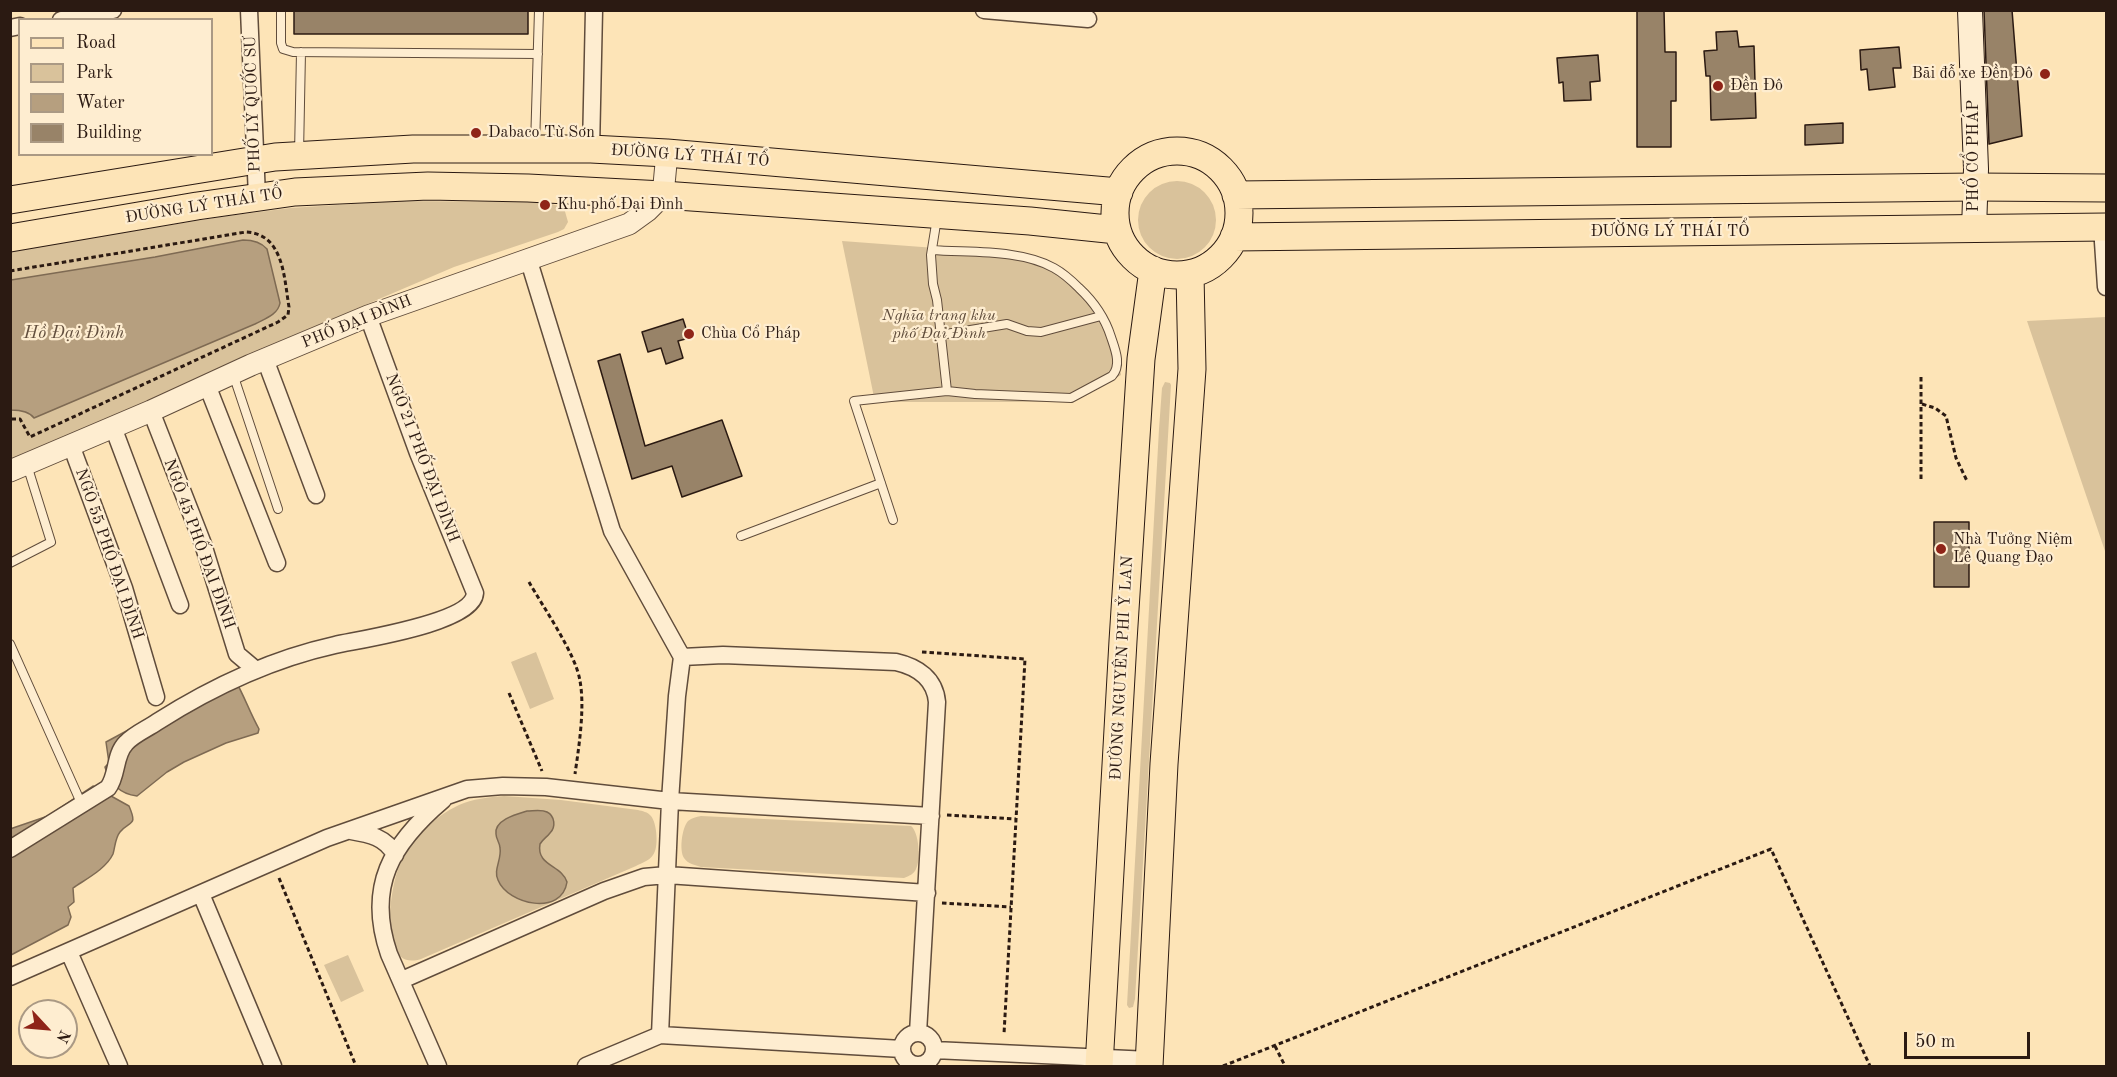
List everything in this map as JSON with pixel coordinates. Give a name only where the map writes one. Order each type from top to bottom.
[{"type":"main road","name":"PHỐ CỔ PHÁP","points":[[1970,10],[1976,187],[1974,230]]},
{"type":"main road","name":"ĐƯỜNG LÝ THÁI TỔ","points":[[10,200],[299,154],[413,149],[591,149],[667,153],[1119,192]]},
{"type":"main road","points":[[1179,151],[1197,155],[1224,172],[1236,195],[1239,216],[1234,237],[1220,258],[1203,270],[1190,274],[1168,275],[1153,270],[1132,256],[1117,230],[1115,211],[1119,192],[1132,171],[1142,162],[1154,156],[1179,151]]},
{"type":"main road","name":"ĐƯỜNG LÝ THÁI TỔ","points":[[10,238],[295,192],[428,186],[528,188],[663,195],[937,214],[1117,230]]},
{"type":"main road","points":[[1236,195],[1976,187],[2106,188]]},
{"type":"main road","name":"ĐƯỜNG LÝ THÁI TỔ","points":[[1234,237],[2104,227]]},
{"type":"main road","name":"ĐƯỜNG NGUYÊN PHI Ỷ LAN","points":[[1099,1062],[1141,359],[1153,270]]},
{"type":"main road","points":[[1150,1063],[1164,764],[1192,369],[1190,274]]},
{"type":"street","points":[[68,18],[113,10]]},
{"type":"street","name":"PHỐ LÝ QUỐC SƯ","points":[[249,10],[256,197]]},
{"type":"street","points":[[591,149],[594,10]]},
{"type":"street","points":[[984,10],[1088,19]]},
{"type":"street","points":[[663,195],[667,153]]},
{"type":"street","name":"PHỐ ĐẠI ĐÌNH","points":[[19,468],[368,316],[629,224],[663,195]]},
{"type":"street","points":[[2104,227],[2106,287]]},
{"type":"street","points":[[528,258],[612,531],[682,657],[670,801],[660,1035]]},
{"type":"street","name":"NGÕ 21 PHỐ ĐẠI ĐÌNH","points":[[256,670],[270,663],[332,645],[426,625],[457,613],[475,599],[475,593],[418,453],[368,316]]},
{"type":"street","points":[[265,359],[316,495]]},
{"type":"street","points":[[207,385],[277,563]]},
{"type":"street","name":"NGÕ 45 PHỐ ĐẠI ĐÌNH","points":[[151,411],[203,544],[237,654],[256,670]]},
{"type":"street","points":[[113,427],[180,605]]},
{"type":"street","name":"NGÕ 55 PHỐ ĐẠI ĐÌNH","points":[[71,445],[124,588],[156,697]]},
{"type":"street","points":[[682,657],[723,655],[896,662],[916,668],[932,684],[937,702],[939,815],[927,893],[918,1033]]},
{"type":"street","points":[[10,849],[103,792],[113,781],[121,750],[128,741],[181,707],[256,670]]},
{"type":"street","points":[[10,977],[349,830],[451,793],[486,786],[546,787],[670,801],[939,815]]},
{"type":"street","points":[[438,1066],[383,935],[379,901],[382,883],[395,855],[411,831],[451,793]]},
{"type":"street","points":[[349,830],[378,837],[387,842],[395,855]]},
{"type":"street","points":[[402,980],[604,891],[644,877],[667,875],[927,893]]},
{"type":"street","points":[[201,894],[273,1066]]},
{"type":"street","points":[[69,952],[119,1066]]},
{"type":"street","points":[[918,1033],[923,1033],[932,1040],[934,1050],[930,1060],[916,1066],[907,1061],[902,1049],[907,1037],[918,1033]]},
{"type":"street","points":[[586,1066],[660,1035],[902,1049]]},
{"type":"street","points":[[934,1050],[1099,1062],[1150,1063]]},
{"type":"lane","points":[[281,10],[282,47],[288,51],[538,54]]},
{"type":"lane","points":[[535,150],[540,10]]},
{"type":"lane","points":[[299,154],[301,52]]},
{"type":"lane","points":[[937,214],[932,250],[933,284],[947,391]]},
{"type":"lane","points":[[893,520],[854,401],[947,391],[1062,399],[1077,396],[1112,376],[1117,368],[1118,360],[1111,335],[1101,316],[1086,295],[1063,273],[1034,259],[1019,256],[932,250]]},
{"type":"lane","points":[[940,335],[1007,324],[1028,331],[1041,332],[1101,316]]},
{"type":"lane","points":[[233,373],[278,509]]},
{"type":"lane","points":[[10,563],[51,542],[19,468]]},
{"type":"lane","points":[[741,536],[881,483]]},
{"type":"lane","points":[[10,644],[82,805]]},
{"type":"path","points":[[10,271],[246,232],[254,233],[267,239],[279,253],[289,310],[288,315],[278,322],[30,436],[20,419],[10,419]]},
{"type":"path","points":[[1921,377],[1921,481]]},
{"type":"path","points":[[1921,404],[1935,408],[1946,416],[1956,458],[1967,481]]},
{"type":"path","points":[[529,582],[576,664],[580,680],[580,732],[574,778]]},
{"type":"path","points":[[922,652],[1025,659],[1004,1034]]},
{"type":"path","points":[[508,693],[543,776]]},
{"type":"path","points":[[939,815],[1016,819]]},
{"type":"path","points":[[1223,1066],[1771,849],[1870,1066]]},
{"type":"path","points":[[272,862],[356,1066]]},
{"type":"path","points":[[942,903],[1011,907]]},
{"type":"path","points":[[1275,1046],[1285,1066]]},
{"type":"green space","points":[[1169,181],[1185,181],[1199,187],[1210,198],[1216,212],[1216,228],[1210,242],[1199,253],[1185,259],[1169,259],[1155,253],[1144,242],[1138,228],[1138,212],[1144,198],[1155,187]]},
{"type":"green space","points":[[399,201],[546,202],[564,208],[568,222],[564,229],[558,232],[454,267],[241,358],[46,449],[11,461],[11,251],[219,217],[290,208]]},
{"type":"green space","name":"Nghĩa trang khu phố Đại Đình","points":[[842,241],[1029,255],[1049,263],[1067,273],[1095,299],[1113,333],[1121,375],[1073,402],[875,402]]},
{"type":"green space","points":[[2106,317],[2106,554],[2027,321]]},
{"type":"green space","points":[[1165,382],[1171,385],[1135,999],[1133,1007],[1129,1008],[1127,1005],[1159,429],[1162,388]]},
{"type":"green space","points":[[536,652],[554,699],[530,709],[511,662]]},
{"type":"green space","points":[[504,796],[561,800],[645,812],[651,816],[655,824],[657,841],[655,852],[650,858],[636,866],[421,959],[407,960],[398,953],[392,942],[390,909],[399,867],[409,848],[431,823],[449,810],[469,801]]},
{"type":"green space","points":[[701,816],[911,826],[916,834],[918,865],[914,872],[904,878],[701,867],[686,860],[682,854],[681,845],[688,821]]},
{"type":"green space","points":[[348,955],[364,991],[341,1002],[324,965]]},
{"type":"water","name":"Hồ Đại Đình","points":[[243,240],[256,242],[267,249],[280,303],[274,314],[34,418],[26,412],[11,410],[11,280],[155,257]]},
{"type":"water","points":[[234,678],[259,729],[258,733],[226,743],[184,762],[167,772],[137,796],[125,793],[112,783],[105,767],[109,763],[106,742],[199,692]]},
{"type":"water","points":[[93,786],[129,806],[133,820],[118,834],[113,854],[106,864],[73,888],[74,902],[68,907],[71,917],[68,925],[11,955],[10,829],[48,816]]},
{"type":"water","points":[[527,811],[547,812],[552,816],[553,828],[540,844],[540,851],[545,861],[560,872],[567,882],[563,893],[556,900],[546,903],[523,901],[512,896],[504,889],[497,876],[500,846],[496,829],[507,818]]},
{"type":"building","points":[[294,10],[528,10],[528,34],[294,34]]},
{"type":"building","points":[[1637,10],[1664,10],[1665,52],[1676,52],[1676,101],[1671,101],[1671,147],[1637,147]]},
{"type":"building","points":[[1984,10],[2012,10],[2022,136],[1989,144]]},
{"type":"building","points":[[1737,31],[1739,47],[1754,46],[1756,118],[1711,120],[1710,76],[1706,76],[1704,51],[1717,50],[1716,32]]},
{"type":"building","points":[[1899,47],[1901,68],[1893,68],[1895,87],[1869,90],[1867,69],[1861,70],[1860,50]]},
{"type":"building","points":[[1598,55],[1600,81],[1590,82],[1591,100],[1564,101],[1563,82],[1559,83],[1557,58]]},
{"type":"building","points":[[1843,123],[1843,143],[1805,145],[1805,125]]},
{"type":"building","points":[[683,319],[689,338],[678,341],[683,358],[666,364],[661,348],[648,352],[642,332]]},
{"type":"building","points":[[620,354],[645,446],[722,420],[742,476],[682,497],[672,466],[632,479],[598,361]]},
{"type":"building","points":[[1934,522],[1969,522],[1969,587],[1934,587]]},
{"type":"place","name":"Bãi đỗ xe Đền Đô","points":[[2045,74]]},
{"type":"place","name":"Đền Đô","points":[[1718,86]]},
{"type":"place","name":"Dabaco Từ Sơn","points":[[476,133]]},
{"type":"place","name":"Khu phố Đại Đình","points":[[545,205]]},
{"type":"place","name":"Chùa Cổ Pháp","points":[[689,334]]},
{"type":"place","name":"Nhà Tưởng Niệm Lê Quang Đạo","points":[[1941,549]]}]
